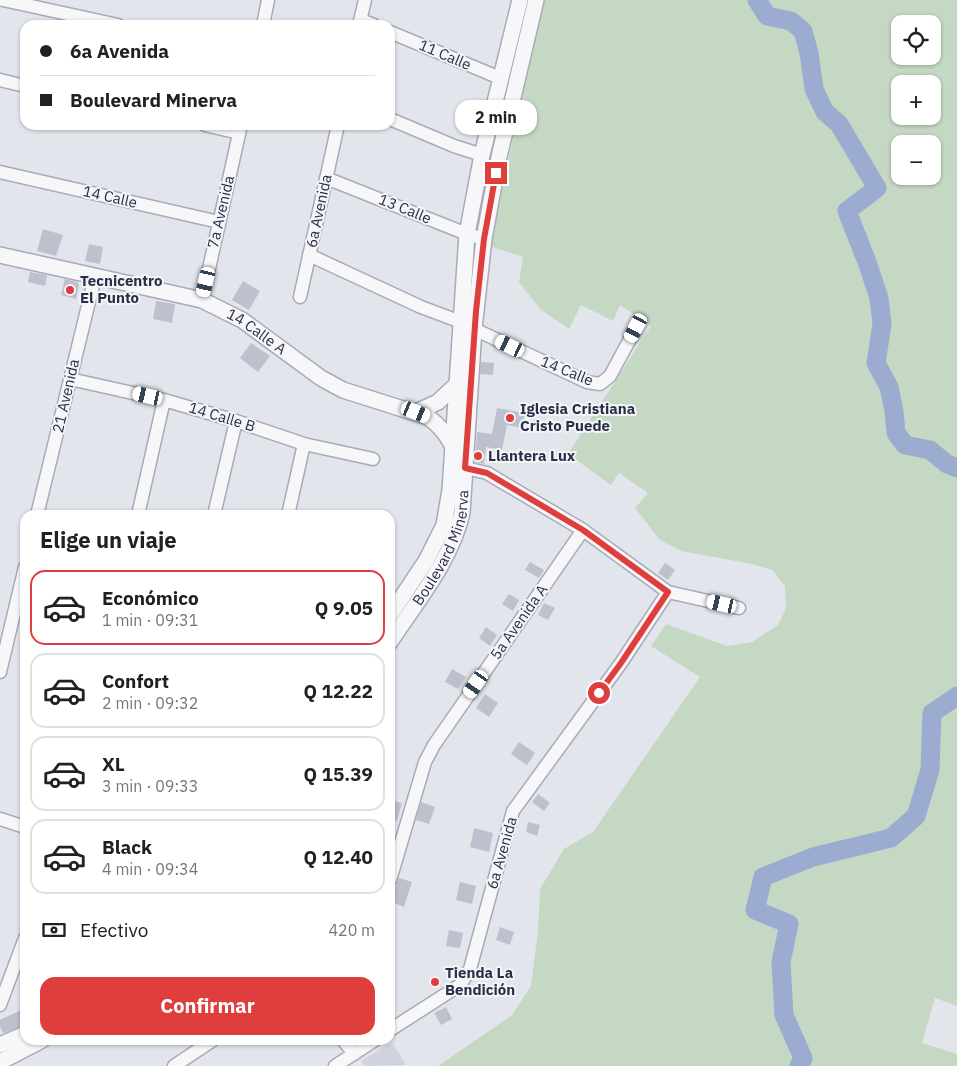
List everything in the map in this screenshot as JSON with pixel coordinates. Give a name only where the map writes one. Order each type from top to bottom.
[{"type":"street","points":[[3,0],[95,20]]},
{"type":"street","points":[[264,20],[268,0]]},
{"type":"street","points":[[360,20],[365,0]]},
{"type":"street","name":"Boulevard Minerva","points":[[395,635],[438,571],[458,530],[462,513],[465,468],[468,326],[464,273],[467,234],[482,154],[520,0]]},
{"type":"street","name":"Boulevard Minerva","points":[[395,608],[426,561],[444,525],[450,490],[456,385],[499,157],[536,0]]},
{"type":"street","name":"11 Calle","points":[[395,34],[500,79]]},
{"type":"street","points":[[514,93],[508,85],[503,85],[500,79],[518,76]]},
{"type":"street","points":[[0,80],[20,85]]},
{"type":"street","points":[[395,120],[454,146],[482,154]]},
{"type":"street","name":"7a Avenida","points":[[202,300],[240,130]]},
{"type":"street","name":"6a Avenida","points":[[300,297],[337,130]]},
{"type":"street","name":"14 Calle","points":[[0,172],[219,222]]},
{"type":"street","name":"13 Calle","points":[[326,178],[484,239]]},
{"type":"street","name":"14 Calle A","points":[[0,255],[202,300],[242,320],[321,378],[343,390],[428,417],[438,424],[452,445]]},
{"type":"street","name":"14 Calle","points":[[309,255],[587,382],[600,384],[610,376],[636,328]]},
{"type":"street","name":"21 Avenida","points":[[39,510],[94,276]]},
{"type":"street","name":"14 Calle B","points":[[70,379],[164,400],[236,421],[304,444],[373,459]]},
{"type":"street","points":[[416,412],[438,402],[456,385]]},
{"type":"street","points":[[139,510],[164,400]]},
{"type":"street","points":[[215,510],[236,421]]},
{"type":"street","points":[[289,510],[304,444]]},
{"type":"street","points":[[465,468],[487,473],[583,530],[668,592],[739,608]]},
{"type":"street","name":"5a Avenida A","points":[[395,863],[425,762],[434,745],[583,530]]},
{"type":"street","points":[[0,672],[20,588]]},
{"type":"street","name":"6a Avenida","points":[[395,1027],[460,986],[470,969],[513,811],[621,663],[668,592]]},
{"type":"street","points":[[0,819],[20,825]]},
{"type":"street","points":[[0,1005],[20,951]]},
{"type":"street","points":[[0,1045],[20,1036]]},
{"type":"street","points":[[0,1062],[32,1045]]},
{"type":"street","points":[[174,1066],[206,1045]]},
{"type":"street","points":[[347,1045],[354,1054]]},
{"type":"street","points":[[335,1066],[368,1045]]},
{"type":"shaded area","points":[[387,1045],[394,1045],[406,1065],[365,1066],[361,1061]]},
{"type":"green space","points":[[545,0],[957,0],[957,1006],[935,998],[922,1043],[957,1054],[957,1066],[438,1066],[512,1015],[531,986],[538,931],[540,889],[564,849],[593,832],[700,677],[651,646],[666,624],[727,646],[752,642],[778,625],[786,608],[785,586],[772,570],[752,564],[681,551],[660,540],[635,508],[648,493],[619,473],[611,485],[568,454],[651,326],[620,305],[613,321],[581,305],[569,329],[540,309],[519,282],[523,257],[490,246],[523,91]]},
{"type":"building","points":[[43,229],[63,235],[56,256],[37,251]]},
{"type":"building","points":[[89,244],[103,247],[100,264],[85,261]]},
{"type":"building","points":[[30,272],[47,275],[45,286],[28,282]]},
{"type":"building","name":"Tecnicentro El Punto","points":[[65,279],[77,282],[79,285],[76,299],[61,295]]},
{"type":"building","points":[[243,281],[260,291],[249,310],[232,300]]},
{"type":"building","points":[[156,301],[175,304],[172,323],[153,319]]},
{"type":"building","points":[[251,343],[270,356],[258,372],[240,358]]},
{"type":"building","points":[[481,362],[494,363],[493,375],[480,374]]},
{"type":"building","points":[[497,408],[525,413],[522,428],[507,425],[502,450],[486,447],[484,464],[475,462],[477,432],[492,434]]},
{"type":"building","points":[[530,562],[544,570],[539,578],[525,570]]},
{"type":"building","points":[[665,563],[675,570],[668,580],[658,573]]},
{"type":"building","points":[[509,594],[519,600],[513,611],[502,604]]},
{"type":"building","points":[[544,603],[555,608],[548,620],[538,615]]},
{"type":"building","points":[[486,627],[497,635],[490,646],[479,638]]},
{"type":"building","points":[[452,669],[466,677],[458,689],[445,682]]},
{"type":"building","points":[[485,694],[498,703],[489,717],[476,708]]},
{"type":"building","points":[[519,742],[535,753],[527,765],[511,754]]},
{"type":"building","points":[[538,794],[550,803],[544,811],[532,802]]},
{"type":"building","points":[[395,801],[402,803],[397,821],[395,820]]},
{"type":"building","points":[[421,802],[435,807],[429,824],[416,820]]},
{"type":"building","points":[[528,822],[540,825],[537,836],[526,832]]},
{"type":"building","points":[[474,828],[493,833],[489,852],[470,847]]},
{"type":"building","points":[[399,878],[412,882],[404,907],[395,903],[396,886]]},
{"type":"building","points":[[460,882],[476,886],[472,904],[456,900]]},
{"type":"building","points":[[500,927],[514,932],[510,945],[496,940]]},
{"type":"building","points":[[449,930],[463,933],[460,948],[446,946]]},
{"type":"building","points":[[446,1007],[452,1019],[441,1025],[434,1013]]},
{"type":"building","points":[[20,1010],[20,1027],[3,1033],[0,1020]]},
{"type":"waterway","points":[[757,0],[767,16],[791,21],[803,31],[809,53],[814,89],[825,112],[839,124],[877,188],[847,211],[879,298],[882,324],[876,363],[889,387],[896,433],[905,445],[930,450],[947,464],[957,468]]},
{"type":"waterway","points":[[799,1066],[803,1058],[784,1015],[781,962],[789,924],[755,910],[763,877],[813,857],[891,838],[916,816],[930,770],[932,713],[957,696]]},
{"type":"place","name":"Tecnicentro El Punto","points":[[70,290]]},
{"type":"place","name":"Iglesia Cristiana Cristo Puede","points":[[510,418]]},
{"type":"place","name":"Llantera Lux","points":[[478,456]]},
{"type":"place","name":"Tienda La Bendición","points":[[435,982]]},
{"type":"route","points":[[496,173],[484,239],[474,329],[465,468],[487,473],[583,530],[668,592],[599,693]]}]
